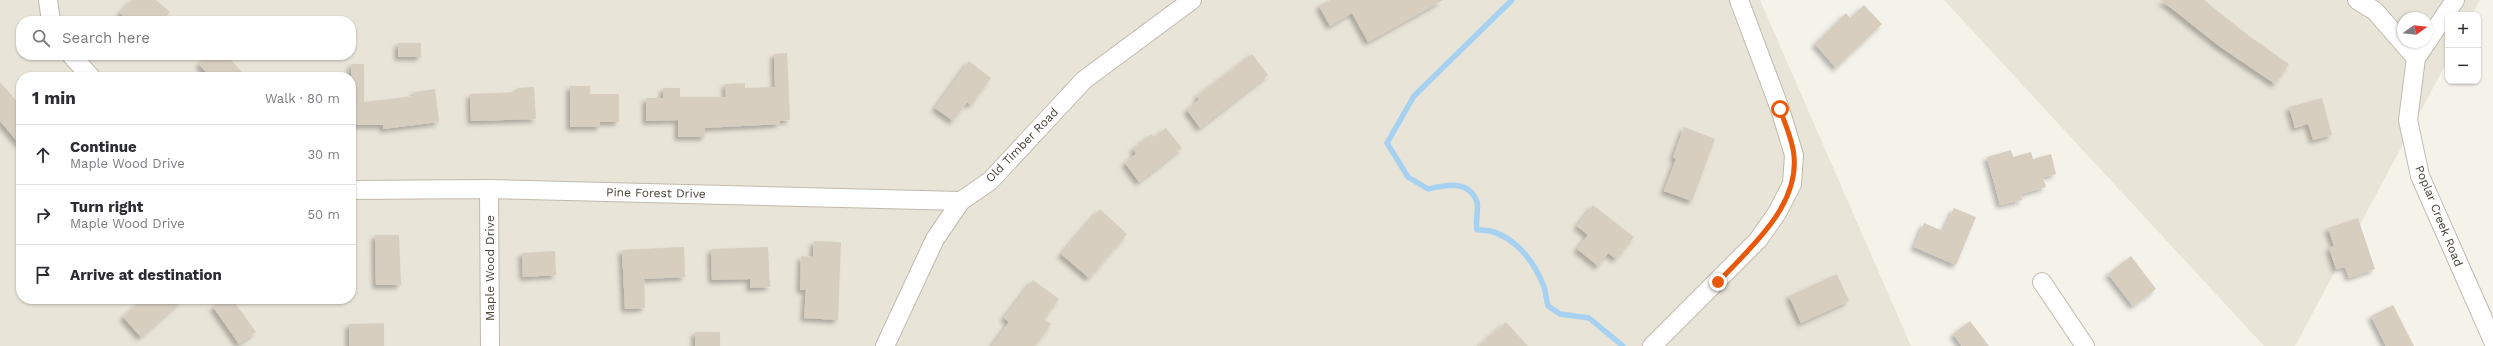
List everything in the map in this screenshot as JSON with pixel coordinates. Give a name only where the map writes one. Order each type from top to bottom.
[{"type":"street","points":[[48,0],[50,16]]},
{"type":"street","name":"Old Timber Road","points":[[885,346],[935,238],[961,201],[990,181],[1084,80],[1192,0]]},
{"type":"street","points":[[1652,346],[1758,240],[1777,213],[1792,184],[1794,156],[1780,109],[1739,0]]},
{"type":"street","points":[[2357,0],[2375,11],[2416,58]]},
{"type":"street","name":"Poplar Creek Road","points":[[2433,33],[2455,0]]},
{"type":"street","name":"Poplar Creek Road","points":[[2423,48],[2416,58],[2408,120],[2420,176],[2493,341]]},
{"type":"street","points":[[76,60],[86,72]]},
{"type":"street","name":"Pine Forest Drive","points":[[356,190],[489,189],[961,201]]},
{"type":"street","name":"Maple Wood Drive","points":[[489,189],[490,346]]},
{"type":"street","points":[[2042,282],[2085,346]]},
{"type":"shaded area","points":[[0,0],[1760,0],[1911,346],[0,346]]},
{"type":"shaded area","points":[[1944,0],[2480,0],[2474,12],[2445,12],[2445,66],[2295,346],[2264,346]]},
{"type":"building","points":[[132,0],[156,0],[170,12],[166,16],[123,16],[120,13]]},
{"type":"building","points":[[1330,0],[1443,0],[1368,42],[1352,13],[1330,26],[1319,6]]},
{"type":"building","points":[[2161,0],[2204,0],[2249,36],[2289,64],[2275,84],[2219,46]]},
{"type":"building","points":[[1864,5],[1882,24],[1836,68],[1815,44],[1846,13],[1850,18]]},
{"type":"building","points":[[398,43],[421,43],[421,57],[398,57]]},
{"type":"building","points":[[787,53],[790,120],[779,121],[780,124],[705,128],[705,137],[678,137],[678,120],[646,121],[646,98],[663,98],[663,88],[680,88],[680,97],[726,97],[725,84],[745,83],[745,88],[775,87],[774,54]]},
{"type":"building","points":[[1252,54],[1268,75],[1200,128],[1187,110],[1199,100],[1197,96]]},
{"type":"building","points":[[203,60],[231,60],[242,72],[206,72],[199,64]]},
{"type":"building","points":[[969,61],[991,78],[971,105],[967,102],[953,121],[935,108]]},
{"type":"building","points":[[351,64],[364,64],[364,102],[415,96],[414,92],[435,89],[439,122],[383,129],[383,125],[356,125],[356,72],[351,72]]},
{"type":"building","points":[[0,82],[16,100],[16,140],[0,121]]},
{"type":"building","points":[[570,86],[590,86],[590,94],[619,94],[619,122],[600,122],[600,127],[570,127]]},
{"type":"building","points":[[534,87],[536,119],[471,121],[470,94],[517,92],[517,88]]},
{"type":"building","points":[[2322,98],[2332,135],[2313,140],[2308,124],[2295,128],[2289,107]]},
{"type":"building","points":[[1684,127],[1715,139],[1692,201],[1664,191],[1676,159],[1673,157]]},
{"type":"building","points":[[1166,128],[1182,148],[1139,182],[1125,163],[1136,154],[1133,149],[1151,134],[1154,137]]},
{"type":"building","points":[[2011,150],[2013,157],[2031,152],[2033,159],[2051,154],[2056,174],[2043,177],[2046,187],[2021,194],[2022,200],[2000,205],[1987,157]]},
{"type":"building","points":[[1593,205],[1634,237],[1616,259],[1608,253],[1598,266],[1577,249],[1588,235],[1577,226]]},
{"type":"building","points":[[1954,208],[1976,217],[1956,265],[1914,247],[1924,223],[1943,231]]},
{"type":"building","points":[[1100,209],[1127,234],[1089,278],[1061,254]]},
{"type":"building","points":[[2358,218],[2375,269],[2349,278],[2345,267],[2336,269],[2329,248],[2334,246],[2328,228]]},
{"type":"building","points":[[375,235],[399,235],[401,285],[376,285]]},
{"type":"building","points":[[814,241],[841,242],[838,320],[804,318],[806,290],[800,290],[801,256],[813,257]]},
{"type":"building","points":[[684,247],[685,277],[644,279],[645,308],[625,309],[622,250]]},
{"type":"building","points":[[768,247],[770,287],[750,288],[750,279],[712,280],[711,249]]},
{"type":"building","points":[[555,251],[556,275],[523,277],[522,253]]},
{"type":"building","points":[[2131,256],[2156,289],[2133,306],[2108,274]]},
{"type":"building","points":[[1837,274],[1849,301],[1801,323],[1789,296]]},
{"type":"building","points":[[1033,280],[1059,299],[1044,319],[1051,324],[1035,346],[992,346],[1009,322],[1004,318]]},
{"type":"building","points":[[138,304],[177,304],[141,337],[123,317]]},
{"type":"building","points":[[217,304],[236,304],[256,332],[239,344],[213,307]]},
{"type":"building","points":[[2393,305],[2414,346],[2386,346],[2371,316]]},
{"type":"building","points":[[1970,321],[1989,346],[1962,346],[1953,334]]},
{"type":"building","points":[[1506,322],[1528,346],[1479,346]]},
{"type":"building","points":[[384,323],[384,346],[349,346],[349,324]]},
{"type":"building","points":[[695,332],[720,332],[720,346],[695,346]]},
{"type":"waterway","points":[[1512,0],[1414,96],[1387,143],[1408,177],[1428,189],[1456,185],[1468,190],[1473,195],[1477,202],[1477,230],[1498,234],[1508,239],[1525,254],[1537,272],[1543,285],[1548,306],[1560,314],[1589,318],[1623,346]]},
{"type":"route","points":[[1718,282],[1758,240],[1777,213],[1792,184],[1794,156],[1780,109]]}]
